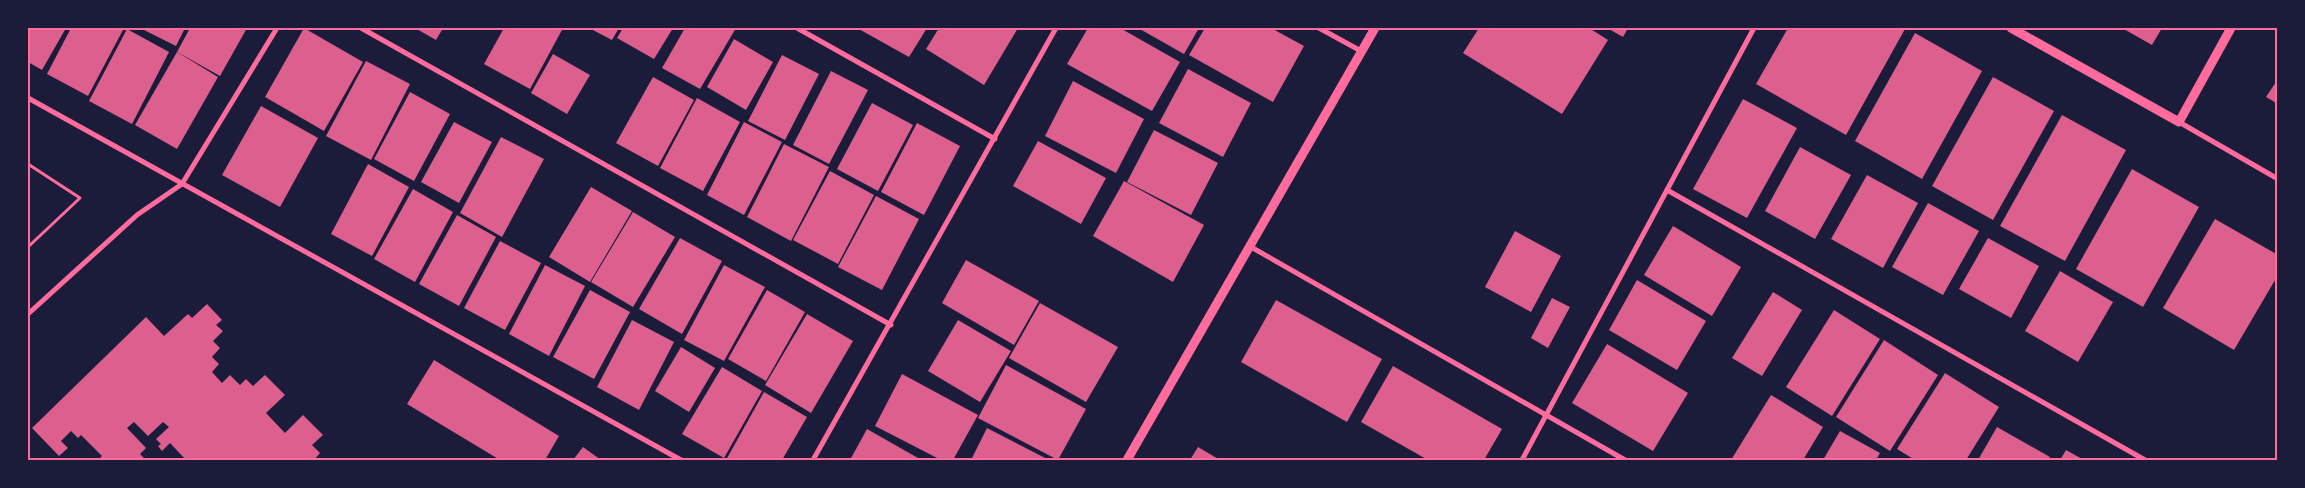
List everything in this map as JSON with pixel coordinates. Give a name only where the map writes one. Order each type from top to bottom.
[{"type":"street","points":[[28,314],[137,214],[182,184],[277,28]]},
{"type":"street","points":[[361,28],[890,325]]},
{"type":"street","points":[[797,28],[994,139]]},
{"type":"street","points":[[813,460],[1056,28]]},
{"type":"street","points":[[1319,28],[1361,52]]},
{"type":"street","points":[[1127,460],[1375,28]]},
{"type":"street","points":[[1522,460],[1754,28]]},
{"type":"street","points":[[2012,28],[2278,179]]},
{"type":"street","points":[[2179,122],[2231,28]]},
{"type":"street","points":[[28,98],[680,460]]},
{"type":"street","points":[[1667,190],[2144,460]]},
{"type":"street","points":[[1251,247],[1545,416],[1626,460]]},
{"type":"path","points":[[28,164],[80,198],[28,248]]},
{"type":"building","points":[[28,28],[66,28],[42,70],[28,62]]},
{"type":"building","points":[[71,28],[124,28],[88,96],[47,74]]},
{"type":"building","points":[[140,28],[185,28],[176,46]]},
{"type":"building","points":[[190,28],[247,28],[220,76],[177,52]]},
{"type":"building","points":[[304,28],[363,62],[324,131],[265,97]]},
{"type":"building","points":[[415,28],[443,28],[436,40]]},
{"type":"building","points":[[504,28],[563,28],[530,89],[484,64]]},
{"type":"building","points":[[589,28],[619,28],[612,40]]},
{"type":"building","points":[[623,28],[673,28],[654,59],[617,38]]},
{"type":"building","points":[[685,28],[736,28],[700,89],[662,68]]},
{"type":"building","points":[[857,28],[927,28],[909,57]]},
{"type":"building","points":[[939,28],[1018,28],[984,85],[926,49]]},
{"type":"building","points":[[1088,28],[1120,28],[1180,62],[1152,111],[1067,64]]},
{"type":"building","points":[[1138,28],[1199,28],[1184,54]]},
{"type":"building","points":[[1205,28],[1271,28],[1304,46],[1273,102],[1189,55]]},
{"type":"building","points":[[1479,28],[1589,28],[1608,40],[1562,114],[1463,53]]},
{"type":"building","points":[[1607,28],[1628,28],[1623,37]]},
{"type":"building","points":[[1788,28],[1905,29],[1846,135],[1756,84]]},
{"type":"building","points":[[2122,28],[2162,28],[2152,45]]},
{"type":"building","points":[[127,29],[169,52],[132,124],[89,101]]},
{"type":"building","points":[[1915,33],[1982,71],[1922,179],[1855,141]]},
{"type":"building","points":[[734,39],[773,62],[746,110],[707,87]]},
{"type":"building","points":[[177,52],[218,77],[177,149],[135,125]]},
{"type":"building","points":[[553,54],[590,75],[567,114],[531,93]]},
{"type":"building","points":[[782,55],[819,74],[785,140],[748,121]]},
{"type":"building","points":[[366,61],[410,84],[371,160],[326,136]]},
{"type":"building","points":[[1188,69],[1251,103],[1223,157],[1159,123]]},
{"type":"building","points":[[831,71],[868,90],[829,164],[793,145]]},
{"type":"building","points":[[653,77],[694,100],[658,166],[616,143]]},
{"type":"building","points":[[1993,77],[2054,111],[1993,220],[1932,186]]},
{"type":"building","points":[[2278,79],[2278,104],[2266,97]]},
{"type":"building","points":[[1073,81],[1144,119],[1116,173],[1045,136]]},
{"type":"building","points":[[410,92],[450,114],[414,181],[374,159]]},
{"type":"building","points":[[697,98],[740,122],[703,191],[660,168]]},
{"type":"building","points":[[1743,99],[1797,128],[1747,218],[1693,189]]},
{"type":"building","points":[[872,103],[913,125],[878,191],[837,169]]},
{"type":"building","points":[[261,106],[318,138],[280,207],[222,175]]},
{"type":"building","points":[[2062,115],[2126,150],[2065,261],[2000,226]]},
{"type":"building","points":[[454,122],[492,142],[459,203],[421,182]]},
{"type":"building","points":[[744,122],[782,142],[744,215],[707,195]]},
{"type":"building","points":[[917,123],[960,146],[924,215],[881,192]]},
{"type":"building","points":[[1154,130],[1218,163],[1191,215],[1127,182]]},
{"type":"building","points":[[501,137],[544,159],[502,237],[460,213]]},
{"type":"building","points":[[1038,141],[1106,178],[1081,224],[1013,186]]},
{"type":"building","points":[[784,144],[829,167],[791,241],[747,217]]},
{"type":"building","points":[[1800,147],[1851,175],[1815,239],[1765,211]]},
{"type":"building","points":[[368,164],[409,187],[372,256],[331,234]]},
{"type":"building","points":[[2132,169],[2199,207],[2143,307],[2076,269]]},
{"type":"building","points":[[830,171],[874,195],[838,264],[793,240]]},
{"type":"building","points":[[1867,175],[1918,203],[1883,268],[1831,239]]},
{"type":"building","points":[[1124,181],[1204,225],[1173,282],[1093,236]]},
{"type":"building","points":[[591,187],[632,211],[590,282],[549,257]]},
{"type":"building","points":[[413,189],[453,212],[415,282],[374,259]]},
{"type":"building","points":[[876,196],[919,219],[882,290],[838,267]]},
{"type":"building","points":[[1928,203],[1979,231],[1943,295],[1892,267]]},
{"type":"building","points":[[633,212],[675,237],[633,307],[591,282]]},
{"type":"building","points":[[457,215],[496,237],[459,306],[419,284]]},
{"type":"building","points":[[2215,219],[2278,255],[2278,275],[2234,350],[2163,308]]},
{"type":"building","points":[[1673,226],[1741,267],[1712,316],[1644,275]]},
{"type":"building","points":[[1515,231],[1561,256],[1531,312],[1485,287]]},
{"type":"building","points":[[680,238],[722,261],[682,334],[639,309]]},
{"type":"building","points":[[1988,238],[2039,266],[2011,318],[1959,289]]},
{"type":"building","points":[[500,241],[541,263],[505,330],[464,308]]},
{"type":"building","points":[[966,260],[1039,301],[1014,345],[942,303]]},
{"type":"building","points":[[545,265],[585,286],[549,356],[509,334]]},
{"type":"building","points":[[724,265],[765,287],[724,361],[684,340]]},
{"type":"building","points":[[2060,271],[2113,302],[2078,362],[2025,331]]},
{"type":"building","points":[[1637,280],[1706,321],[1677,370],[1609,330]]},
{"type":"building","points":[[590,290],[630,312],[594,379],[553,357]]},
{"type":"building","points":[[767,290],[805,312],[766,381],[728,359]]},
{"type":"building","points":[[1773,292],[1802,310],[1762,376],[1732,358]]},
{"type":"building","points":[[1552,298],[1570,307],[1548,348],[1531,338]]},
{"type":"building","points":[[1276,300],[1382,359],[1347,422],[1241,362]]},
{"type":"building","points":[[1040,303],[1118,347],[1086,402],[1009,358]]},
{"type":"building","points":[[207,304],[222,320],[216,325],[223,331],[213,341],[220,348],[212,357],[219,364],[212,372],[222,383],[230,375],[240,385],[246,379],[253,386],[265,375],[285,395],[266,413],[285,433],[303,415],[323,435],[312,445],[320,453],[314,460],[186,460],[170,443],[162,451],[158,446],[161,444],[156,439],[169,427],[163,422],[148,436],[134,422],[127,428],[146,448],[140,454],[146,460],[98,460],[102,456],[81,435],[78,438],[71,431],[61,441],[68,448],[59,456],[32,428],[146,317],[164,336],[188,314],[192,318]]},
{"type":"building","points":[[1834,310],[1880,339],[1832,416],[1786,387]]},
{"type":"building","points":[[807,314],[853,341],[811,413],[765,385]]},
{"type":"building","points":[[632,320],[674,342],[639,410],[597,387]]},
{"type":"building","points":[[958,320],[1011,351],[980,402],[928,371]]},
{"type":"building","points":[[1884,340],[1938,375],[1890,451],[1836,417]]},
{"type":"building","points":[[1607,344],[1688,393],[1653,451],[1572,403]]},
{"type":"building","points":[[681,347],[715,368],[689,412],[655,391]]},
{"type":"building","points":[[434,360],[559,436],[545,460],[500,460],[407,404]]},
{"type":"building","points":[[1006,365],[1086,409],[1058,460],[978,418]]},
{"type":"building","points":[[1393,366],[1502,429],[1484,460],[1428,460],[1361,422]]},
{"type":"building","points":[[722,367],[762,391],[724,458],[682,434]]},
{"type":"building","points":[[1945,373],[1999,407],[1966,460],[1915,460],[1897,449]]},
{"type":"building","points":[[902,374],[978,415],[953,460],[941,460],[875,426]]},
{"type":"building","points":[[764,392],[807,417],[782,460],[726,460]]},
{"type":"building","points":[[1771,395],[1823,427],[1803,460],[1731,460]]},
{"type":"building","points":[[1997,427],[2050,457],[2048,460],[1978,460]]},
{"type":"building","points":[[987,428],[1049,460],[971,460]]},
{"type":"building","points":[[867,429],[918,458],[917,460],[850,460]]},
{"type":"building","points":[[1840,431],[1880,453],[1876,460],[1823,460]]},
{"type":"building","points":[[583,447],[601,460],[573,460]]},
{"type":"building","points":[[1198,447],[1220,460],[1190,460]]},
{"type":"building","points":[[2066,450],[2084,460],[2060,460]]}]
